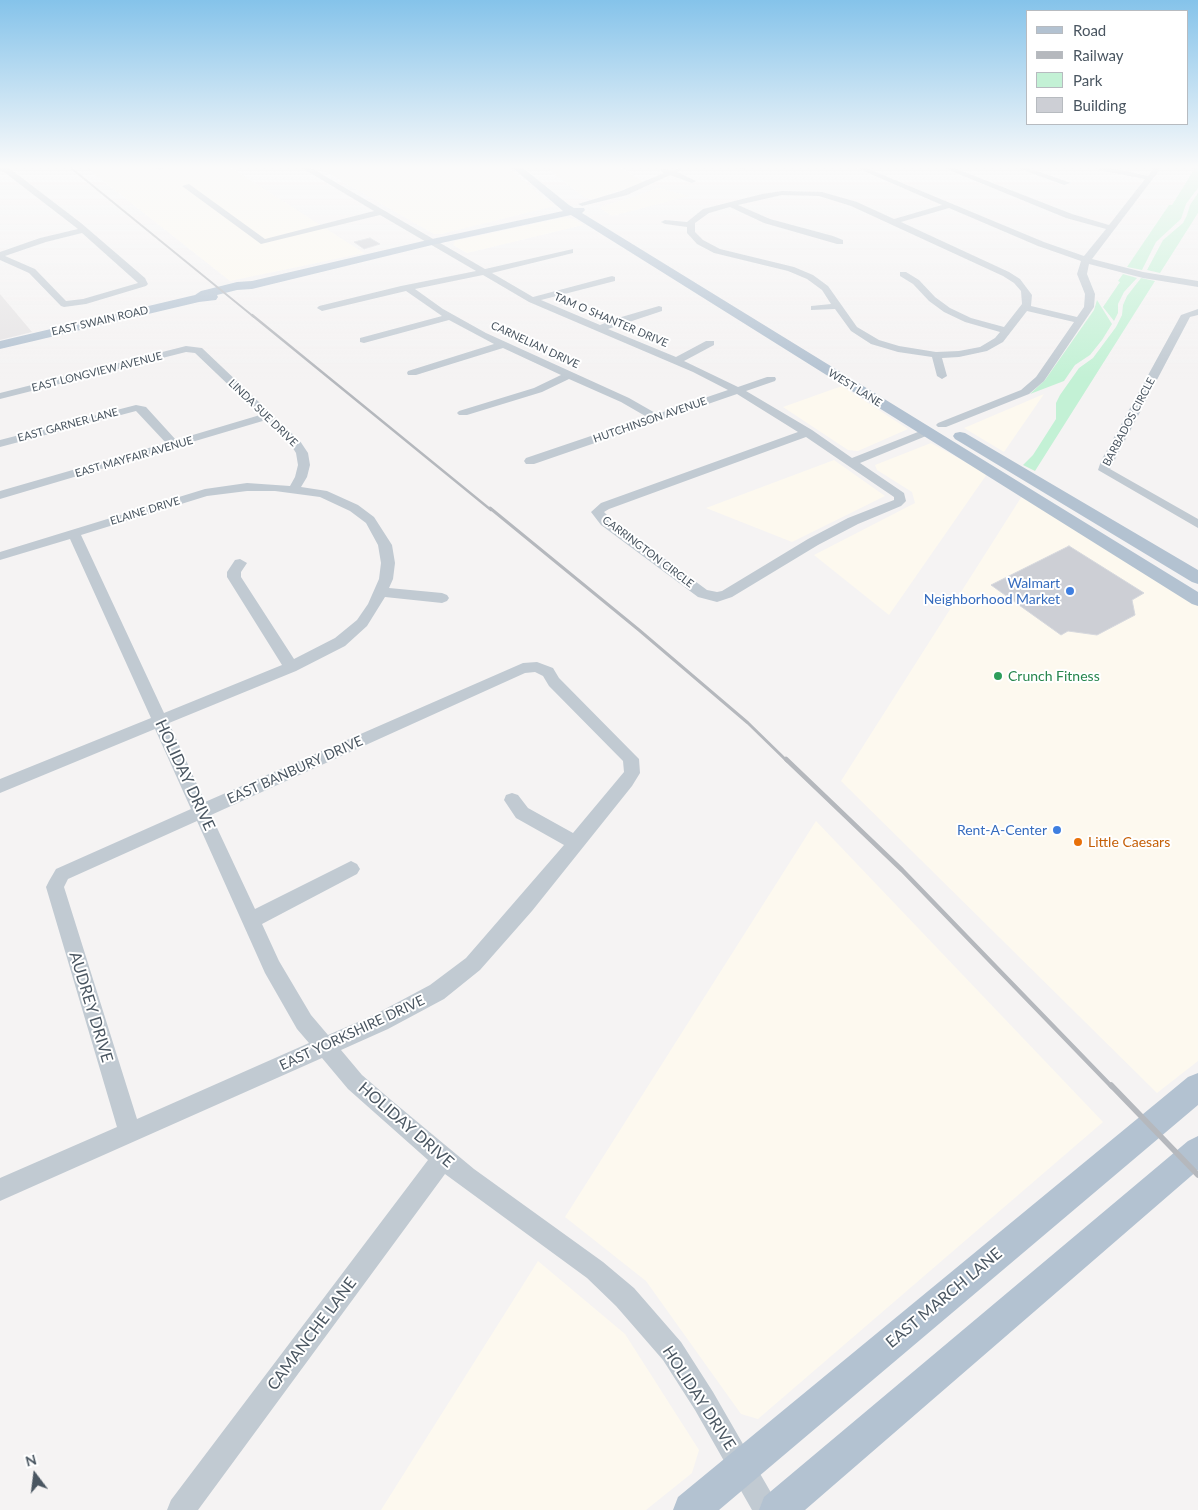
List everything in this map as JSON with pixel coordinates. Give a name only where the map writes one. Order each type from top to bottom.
[{"type":"main road","name":"EAST SWAIN ROAD","points":[[0,345],[199,298],[226,294],[252,285],[453,238]]},
{"type":"main road","name":"WEST LANE","points":[[628,238],[927,432],[1198,600]]},
{"type":"main road","name":"WEST LANE","points":[[633,238],[1198,578]]},
{"type":"main road","name":"EAST MARCH LANE","points":[[691,1510],[1198,1087]]},
{"type":"main road","points":[[777,1510],[1198,1151]]},
{"type":"street","points":[[0,256],[49,238]]},
{"type":"street","points":[[0,256],[32,272],[60,300],[68,304],[143,284],[142,280],[94,238]]},
{"type":"street","points":[[259,238],[264,242],[278,238]]},
{"type":"street","name":"TAM O SHANTER DRIVE","points":[[426,238],[532,300],[676,361],[739,391],[808,432],[898,493],[900,501]]},
{"type":"street","points":[[696,238],[704,245],[717,251],[791,269],[810,277],[825,288],[849,324],[869,339],[898,349],[936,355],[959,354],[983,349],[999,340],[1027,304],[1027,295],[1023,287],[1013,278],[928,238]]},
{"type":"street","points":[[828,238],[840,242]]},
{"type":"street","points":[[1028,238],[1086,260],[1142,275],[1198,284]]},
{"type":"street","points":[[942,425],[1030,388],[1040,379],[1089,307],[1091,299],[1082,274],[1086,260],[1102,238]]},
{"type":"street","points":[[322,308],[570,251]]},
{"type":"street","points":[[746,269],[754,261]]},
{"type":"street","points":[[903,274],[916,282],[932,299],[947,310],[968,320],[1006,331]]},
{"type":"street","points":[[532,300],[612,278]]},
{"type":"street","name":"CARNELIAN DRIVE","points":[[408,288],[450,317],[503,345],[625,400],[656,418]]},
{"type":"street","points":[[814,308],[838,306]]},
{"type":"street","points":[[599,329],[621,320],[659,309]]},
{"type":"street","points":[[1022,309],[1078,324]]},
{"type":"street","name":"BARBADOS CIRCLE","points":[[1198,312],[1186,315],[1107,461],[1104,470],[1198,524]]},
{"type":"street","points":[[364,340],[450,317]]},
{"type":"street","points":[[676,361],[710,343]]},
{"type":"street","points":[[412,373],[503,345]]},
{"type":"street","name":"EAST LONGVIEW AVENUE","points":[[0,396],[193,349]]},
{"type":"street","name":"LINDA SUE DRIVE","points":[[193,349],[198,350],[296,443],[302,454],[303,470],[294,489]]},
{"type":"street","points":[[936,355],[942,376]]},
{"type":"street","points":[[463,413],[538,390],[568,375]]},
{"type":"street","name":"HUTCHINSON AVENUE","points":[[530,461],[771,379]]},
{"type":"street","points":[[136,408],[142,410],[174,445]]},
{"type":"street","name":"EAST GARNER LANE","points":[[0,444],[136,408]]},
{"type":"street","name":"EAST MAYFAIR AVENUE","points":[[0,495],[267,416]]},
{"type":"street","name":"CARRINGTON CIRCLE","points":[[808,432],[601,508],[597,512],[598,516],[703,594],[717,597],[727,594],[818,539],[900,501]]},
{"type":"street","points":[[852,462],[927,432]]},
{"type":"street","name":"ELAINE DRIVE","points":[[0,556],[212,492],[254,487],[294,489],[334,498],[354,508],[370,520],[381,537],[387,554],[386,579],[375,606],[367,618],[352,633],[327,650],[291,667],[0,786]]},
{"type":"street","name":"HOLIDAY DRIVE","points":[[74,533],[272,967],[304,1022],[355,1082],[383,1108],[466,1177],[595,1270],[625,1297],[672,1351],[767,1510]]},
{"type":"street","points":[[240,563],[234,572],[234,576],[291,667]]},
{"type":"street","points":[[381,592],[442,598]]},
{"type":"street","name":"EAST BANBURY DRIVE","points":[[57,881],[68,870],[523,668],[537,667]]},
{"type":"street","name":"EAST YORKSHIRE DRIVE","points":[[0,1190],[416,1005],[456,978],[485,952],[632,773],[632,762],[624,751],[554,682],[548,672],[537,667]]},
{"type":"street","points":[[512,800],[530,818],[576,843]]},
{"type":"street","points":[[251,920],[351,869]]},
{"type":"street","name":"AUDREY DRIVE","points":[[57,881],[55,887],[130,1133]]},
{"type":"street","name":"CAMANCHE LANE","points":[[181,1510],[443,1158]]},
{"type":"shaded area","points":[[176,238],[341,238],[364,253],[230,281]]},
{"type":"shaded area","points":[[467,238],[527,238],[467,253],[453,245],[455,241]]},
{"type":"shaded area","points":[[0,294],[32,332],[0,340]]},
{"type":"shaded area","points":[[842,386],[908,429],[858,451],[848,450],[783,407]]},
{"type":"shaded area","points":[[1044,394],[1004,452],[964,428]]},
{"type":"shaded area","points":[[931,443],[987,474],[889,615],[814,555],[915,503],[912,492],[877,470],[875,465]]},
{"type":"shaded area","points":[[834,460],[885,496],[792,542],[706,508]]},
{"type":"shaded area","points":[[1022,496],[1198,604],[1198,1061],[1157,1093],[841,781]]},
{"type":"shaded area","points":[[816,821],[1103,1122],[758,1419],[741,1414],[646,1281],[565,1217]]},
{"type":"shaded area","points":[[538,1261],[625,1334],[699,1450],[692,1473],[646,1510],[381,1510]]},
{"type":"green space","points":[[1146,238],[1160,238],[1156,242],[1142,270],[1127,267]]},
{"type":"green space","points":[[1182,238],[1160,273],[1147,270],[1163,240]]},
{"type":"green space","points":[[1123,274],[1137,278],[1124,292],[1118,304],[1118,313],[1114,321],[1103,307],[1120,282],[1118,281]]},
{"type":"green space","points":[[1141,278],[1155,281],[1035,471],[1023,465],[1033,455],[1056,419],[1056,403],[1060,395],[1079,368],[1093,358],[1116,327],[1122,315],[1123,305],[1127,296]]},
{"type":"green space","points":[[1097,300],[1112,324],[1102,340],[1090,355],[1075,365],[1064,381],[1030,394],[1045,380],[1094,310]]},
{"type":"building","points":[[371,238],[380,244],[364,249],[354,242]]},
{"type":"building","name":"Walmart Neighborhood Market","points":[[1069,546],[1144,593],[1132,600],[1135,615],[1097,635],[1068,631],[1061,635],[991,585]]},
{"type":"railway","points":[[158,238],[254,317]]},
{"type":"railway","points":[[252,315],[491,510]]},
{"type":"railway","points":[[490,508],[639,630],[748,723],[787,761]]},
{"type":"railway","points":[[786,759],[902,870],[1112,1087]]},
{"type":"railway","points":[[1111,1085],[1198,1175]]},
{"type":"place","name":"Walmart Neighborhood Market","points":[[1070,591]]},
{"type":"place","name":"Crunch Fitness","points":[[998,676]]},
{"type":"place","name":"Rent-A-Center","points":[[1057,830]]},
{"type":"place","name":"Little Caesars","points":[[1078,842]]}]
